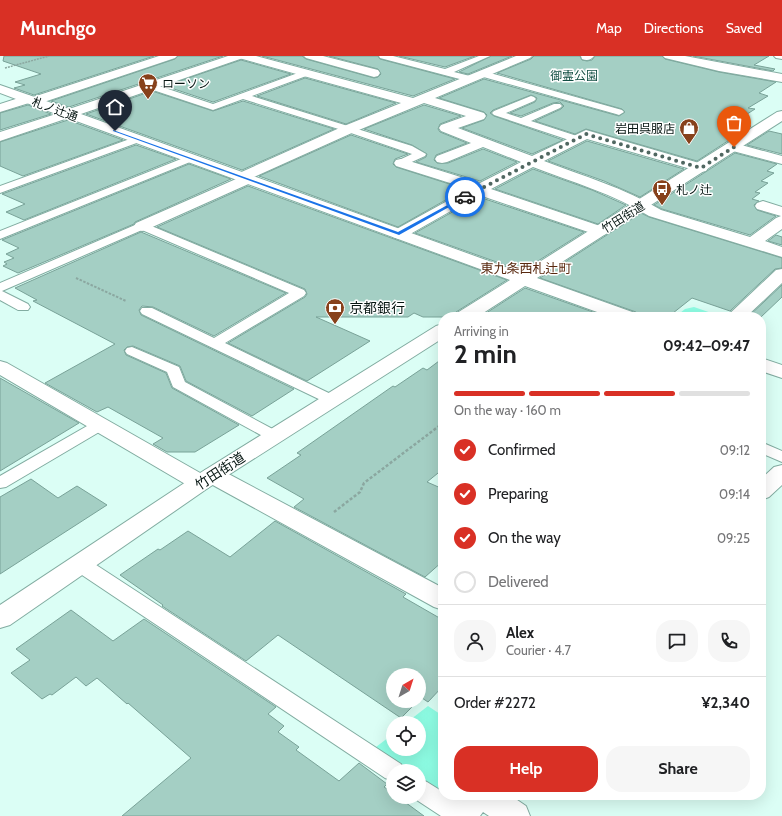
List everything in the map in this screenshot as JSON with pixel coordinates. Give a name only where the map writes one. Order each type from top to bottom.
[{"type":"street","points":[[0,108],[31,100],[172,56]]},
{"type":"street","points":[[0,126],[211,56]]},
{"type":"street","points":[[0,137],[239,56]]},
{"type":"street","points":[[242,56],[346,84],[418,100],[479,116],[446,128],[642,205],[655,213],[782,252]]},
{"type":"street","points":[[310,56],[374,72],[346,84]]},
{"type":"street","points":[[142,226],[348,129],[526,56]]},
{"type":"street","points":[[669,56],[719,67],[782,78]]},
{"type":"street","name":"札ノ辻通","points":[[0,89],[614,312]]},
{"type":"street","name":"竹田街道","points":[[472,312],[780,119]]},
{"type":"street","points":[[399,234],[479,189],[586,134],[701,168]]},
{"type":"street","points":[[442,159],[482,143]]},
{"type":"street","points":[[734,147],[782,160]]},
{"type":"street","points":[[401,163],[600,232]]},
{"type":"street","points":[[763,206],[782,212]]},
{"type":"street","points":[[752,243],[782,221]]},
{"type":"street","points":[[740,312],[782,274]]},
{"type":"street","name":"竹田街道","points":[[0,618],[206,479],[438,333]]},
{"type":"street","points":[[766,366],[782,372]]},
{"type":"street","points":[[0,367],[100,426],[206,479],[312,529],[438,597]]},
{"type":"street","points":[[766,487],[782,472]]},
{"type":"street","points":[[460,816],[473,800]]},
{"type":"street","points":[[492,800],[514,816]]},
{"type":"lane","points":[[383,56],[471,79]]},
{"type":"lane","points":[[446,72],[486,56]]},
{"type":"lane","points":[[150,86],[213,107],[306,73]]},
{"type":"lane","points":[[483,74],[619,112]]},
{"type":"lane","points":[[242,96],[408,148],[409,150],[421,154],[401,163]]},
{"type":"lane","points":[[532,99],[497,113],[576,139]]},
{"type":"lane","points":[[522,121],[557,106]]},
{"type":"lane","points":[[0,190],[138,139]]},
{"type":"lane","points":[[0,234],[192,158]]},
{"type":"lane","points":[[0,288],[142,226],[299,293],[214,344]]},
{"type":"lane","points":[[0,295],[23,307]]},
{"type":"lane","points":[[147,311],[332,400]]},
{"type":"lane","points":[[132,351],[174,370],[178,384],[274,436]]},
{"type":"lane","points":[[0,483],[100,426]]},
{"type":"lane","points":[[766,449],[782,456]]},
{"type":"lane","points":[[80,564],[386,766]]},
{"type":"lane","points":[[426,793],[460,816]]},
{"type":"path","points":[[0,70],[49,56]]},
{"type":"path","points":[[50,266],[147,311]]},
{"type":"path","points":[[312,529],[360,492],[364,484],[387,465],[438,427]]},
{"type":"green space","points":[[694,307],[708,312],[681,312],[685,309]]},
{"type":"green space","points":[[428,706],[438,713],[438,788],[434,791],[426,785],[426,764],[399,764],[388,756],[426,756],[426,716],[415,716]]},
{"type":"green space","points":[[386,739],[386,754],[376,747]]},
{"type":"building","points":[[4,56],[154,56],[34,95],[14,88],[25,85],[15,82],[41,74],[3,61]]},
{"type":"building","points":[[178,56],[223,56],[69,107],[51,101],[175,59]]},
{"type":"building","points":[[262,56],[302,56],[306,59],[374,78],[381,74],[378,69],[329,56],[378,56],[380,59],[455,79],[413,96]]},
{"type":"building","points":[[399,56],[475,56],[445,67]]},
{"type":"building","points":[[491,56],[512,56],[468,74],[459,72]]},
{"type":"building","points":[[534,56],[580,56],[582,60],[587,61],[592,60],[595,56],[662,56],[665,59],[719,72],[776,82],[759,93],[768,96],[748,108],[755,109],[741,118],[745,119],[738,123],[751,126],[697,161],[586,129],[575,134],[535,121],[561,109],[564,106],[560,102],[553,103],[521,116],[510,113],[535,102],[537,98],[531,95],[493,110],[490,113],[494,116],[563,140],[532,154],[462,128],[484,120],[487,115],[484,112],[439,98],[484,79],[619,116],[625,112],[622,109],[497,73],[531,59]]},
{"type":"building","points":[[693,56],[769,56],[754,65],[775,69],[773,71]]},
{"type":"building","points":[[241,60],[291,74],[213,102],[165,86]]},
{"type":"building","points":[[305,78],[396,103],[346,124],[257,96]]},
{"type":"building","points":[[152,91],[213,111],[243,101],[334,129],[242,170],[86,114]]},
{"type":"building","points":[[28,105],[51,114],[0,130],[0,113]]},
{"type":"building","points":[[424,105],[461,116],[440,124],[438,129],[440,132],[467,143],[436,155],[434,160],[437,163],[448,163],[483,149],[517,162],[480,181],[416,162],[426,157],[427,154],[412,145],[364,129]]},
{"type":"building","points":[[68,120],[123,140],[23,176],[0,166],[0,142]]},
{"type":"building","points":[[769,131],[782,134],[782,154],[747,145]]},
{"type":"building","points":[[351,135],[408,154],[395,159],[393,164],[396,167],[465,189],[398,227],[259,176]]},
{"type":"building","points":[[587,141],[684,169],[640,197],[604,181],[548,161]]},
{"type":"building","points":[[136,145],[176,159],[24,220],[6,212],[25,204],[2,194]]},
{"type":"building","points":[[735,153],[777,164],[767,171],[774,173],[761,181],[768,183],[755,192],[760,193],[752,199],[759,201],[754,205],[757,210],[776,216],[750,235],[662,209],[654,205]]},
{"type":"building","points":[[189,164],[231,179],[135,222],[134,224],[18,273],[3,266],[7,264],[4,262],[14,258],[6,254],[19,248],[2,240]]},
{"type":"building","points":[[533,169],[592,190],[626,205],[598,224],[495,189]]},
{"type":"building","points":[[248,186],[507,280],[456,312],[438,312],[438,317],[423,317],[414,313],[408,317],[316,317],[370,341],[307,381],[228,343],[305,297],[307,294],[305,289],[157,227]]},
{"type":"building","points":[[479,197],[584,232],[522,271],[415,233]]},
{"type":"building","points":[[641,213],[649,217],[782,258],[782,268],[775,269],[730,311],[692,298],[674,312],[636,312],[540,278]]},
{"type":"building","points":[[141,232],[286,293],[214,336],[153,307],[142,306],[139,310],[141,315],[294,389],[252,416],[186,381],[180,366],[133,346],[127,347],[124,350],[126,355],[166,373],[172,388],[239,425],[195,452],[167,452],[153,444],[163,438],[108,407],[97,412],[45,383],[115,344],[33,301],[37,300],[15,288]]},
{"type":"building","points":[[776,235],[782,237],[782,245],[768,241]]},
{"type":"building","points":[[782,285],[782,297],[766,312],[753,312]]},
{"type":"building","points":[[525,288],[593,312],[488,312]]},
{"type":"building","points":[[438,362],[438,473],[427,482],[438,487],[438,565],[425,577],[294,507],[304,499],[267,478],[301,455],[297,453],[393,386],[395,387],[423,368],[427,370]]},
{"type":"building","points":[[0,378],[79,423],[0,471]]},
{"type":"building","points":[[31,479],[58,498],[77,486],[107,505],[0,574],[0,497]]},
{"type":"building","points":[[275,521],[406,594],[403,597],[438,617],[438,691],[428,702],[426,701],[426,668],[386,668],[386,708],[278,635],[246,661],[162,606],[163,605],[120,575],[188,531],[230,557]]},
{"type":"building","points":[[71,610],[113,641],[144,619],[276,707],[268,714],[284,726],[278,732],[299,747],[296,750],[339,781],[359,763],[386,783],[384,787],[386,788],[386,804],[408,804],[424,816],[122,816],[191,758],[97,678],[86,686],[76,677],[52,695],[50,694],[42,699],[11,673],[30,660],[16,649]]},
{"type":"building","points":[[386,708],[411,708],[403,716],[398,716]]},
{"type":"way so far","points":[[465,197],[586,134],[701,168],[734,147]]},
{"type":"place","name":"ローソン","points":[[148,100]]},
{"type":"place","name":"岩田呉服店","points":[[689,145]]},
{"type":"place","name":"札ノ辻","points":[[662,206]]},
{"type":"place","name":"京都銀行","points":[[335,325]]},
{"type":"district","name":"東九条西札辻町","points":[[526,268]]},
{"type":"route","points":[[115,131],[399,234],[465,197]]},
{"type":"park label","name":"御霊公園","points":[[574,75]]}]
